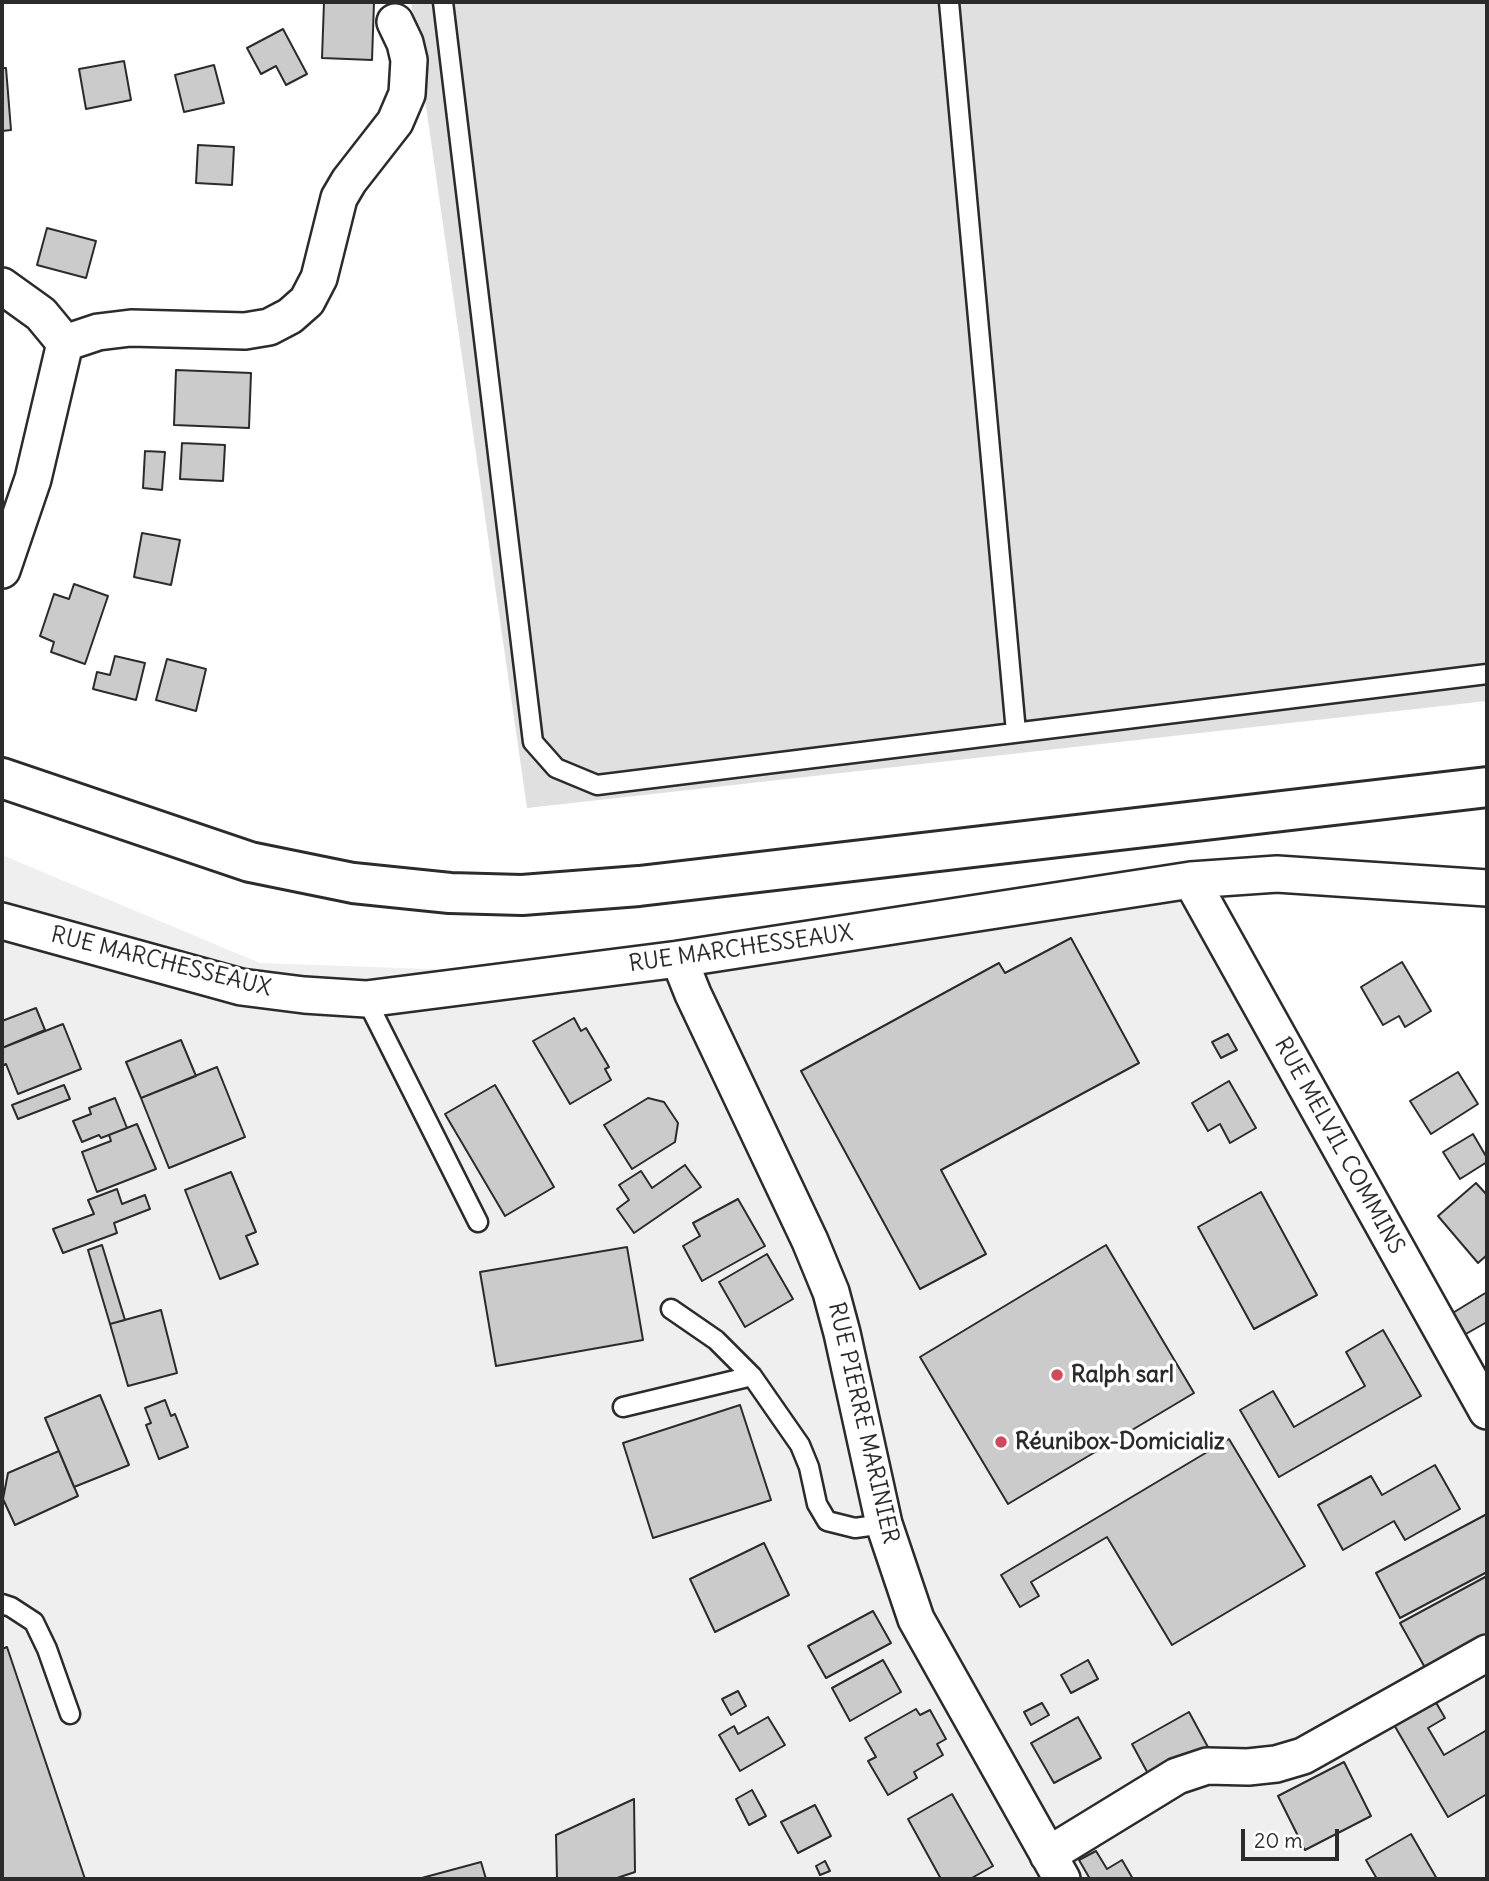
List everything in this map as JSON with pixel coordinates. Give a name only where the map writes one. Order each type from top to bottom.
[{"type":"street","points":[[65,343],[98,332],[131,328],[245,331],[269,327],[290,316],[307,301],[319,278],[339,198],[349,181],[396,122],[407,94],[409,60],[405,43],[395,22]]},
{"type":"street","points":[[2,286],[41,314],[65,343]]},
{"type":"street","points":[[2,570],[33,479],[65,343]]},
{"type":"street","points":[[2,778],[250,862],[353,883],[450,893],[522,895],[639,886],[1487,787]]},
{"type":"street","name":"RUE MARCHESSEAUX","points":[[2,921],[241,987],[366,999],[679,959],[1191,880],[1277,874],[1487,888]]},
{"type":"street","name":"RUE MELVIL COMMINS","points":[[1191,880],[1487,1411]]},
{"type":"street","name":"RUE PIERRE MARINIER","points":[[679,959],[831,1292],[884,1524],[916,1619],[1055,1867]]},
{"type":"street","points":[[1055,1867],[1177,1776],[1207,1766],[1248,1767],[1303,1756],[1487,1653]]},
{"type":"lane","points":[[443,2],[533,742],[556,768],[597,785],[1487,674]]},
{"type":"lane","points":[[949,2],[1016,732]]},
{"type":"lane","points":[[366,999],[478,1222]]},
{"type":"lane","points":[[671,1308],[716,1340],[752,1376],[800,1445],[809,1467],[817,1504],[827,1521],[855,1528],[884,1524]]},
{"type":"lane","points":[[623,1408],[752,1376]]},
{"type":"lane","points":[[2,1604],[12,1606],[34,1622],[47,1649],[70,1714]]},
{"type":"shaded area","points":[[411,2],[1487,2],[1487,701],[527,808]]},
{"type":"shaded area","points":[[2,855],[260,963],[513,972],[1181,866],[1487,1411],[1487,1879],[2,1879]]},
{"type":"building","points":[[324,2],[374,2],[372,60],[322,58]]},
{"type":"building","points":[[283,29],[307,74],[286,85],[276,66],[261,74],[247,48]]},
{"type":"building","points":[[124,61],[131,100],[86,109],[79,69]]},
{"type":"building","points":[[214,65],[224,103],[184,112],[175,75]]},
{"type":"building","points":[[2,68],[6,68],[11,130],[2,131]]},
{"type":"building","points":[[198,145],[234,147],[232,185],[196,183]]},
{"type":"building","points":[[47,228],[96,241],[86,278],[37,265]]},
{"type":"building","points":[[176,370],[251,373],[249,428],[174,425]]},
{"type":"building","points":[[182,443],[225,445],[223,481],[180,479]]},
{"type":"building","points":[[145,451],[165,452],[162,490],[143,488]]},
{"type":"building","points":[[142,533],[180,540],[171,585],[134,577]]},
{"type":"building","points":[[74,584],[108,596],[85,664],[51,652],[54,642],[40,636],[54,594],[69,599]]},
{"type":"building","points":[[115,656],[145,663],[136,700],[93,689],[97,672],[110,675]]},
{"type":"building","points":[[167,659],[206,669],[196,711],[156,700]]},
{"type":"building","points":[[1071,938],[1139,1063],[941,1170],[986,1254],[920,1289],[801,1071],[999,963],[1005,973]]},
{"type":"building","points":[[1402,962],[1431,1011],[1405,1027],[1399,1016],[1383,1025],[1361,987]]},
{"type":"building","points":[[36,1008],[45,1030],[2,1048],[2,1021]]},
{"type":"building","points":[[574,1018],[581,1031],[586,1028],[609,1067],[605,1069],[611,1080],[570,1104],[533,1041]]},
{"type":"building","points":[[63,1024],[81,1069],[18,1094],[6,1064],[2,1066],[2,1048]]},
{"type":"building","points":[[1228,1034],[1237,1050],[1221,1058],[1212,1042]]},
{"type":"building","points":[[181,1040],[196,1076],[141,1098],[126,1062]]},
{"type":"building","points":[[217,1067],[245,1137],[169,1168],[141,1098]]},
{"type":"building","points":[[1458,1072],[1478,1104],[1431,1134],[1410,1101]]},
{"type":"building","points":[[1229,1081],[1256,1128],[1230,1143],[1220,1124],[1208,1131],[1192,1103]]},
{"type":"building","points":[[64,1085],[70,1099],[18,1119],[12,1105]]},
{"type":"building","points":[[495,1085],[554,1187],[505,1216],[445,1114]]},
{"type":"building","points":[[115,1098],[127,1128],[82,1142],[73,1121],[91,1114],[89,1108]]},
{"type":"building","points":[[648,1098],[664,1102],[678,1123],[675,1142],[632,1169],[604,1125]]},
{"type":"building","points":[[137,1124],[156,1169],[97,1192],[82,1152],[111,1141],[109,1135]]},
{"type":"building","points":[[1473,1134],[1487,1162],[1460,1179],[1443,1152]]},
{"type":"building","points":[[685,1165],[701,1187],[634,1233],[617,1209],[629,1200],[619,1185],[641,1171],[652,1188]]},
{"type":"building","points":[[231,1172],[256,1232],[246,1236],[258,1264],[220,1279],[185,1190]]},
{"type":"building","points":[[1476,1183],[1487,1195],[1487,1255],[1478,1263],[1438,1216]]},
{"type":"building","points":[[117,1189],[122,1204],[145,1195],[150,1209],[114,1223],[117,1233],[63,1253],[53,1229],[94,1214],[88,1200]]},
{"type":"building","points":[[1261,1192],[1317,1295],[1254,1329],[1198,1227]]},
{"type":"building","points":[[738,1199],[765,1246],[702,1281],[683,1246],[700,1236],[693,1223]]},
{"type":"building","points":[[102,1245],[125,1320],[110,1324],[88,1250]]},
{"type":"building","name":"Ralph sarl","points":[[1106,1245],[1194,1393],[1008,1504],[920,1357]]},
{"type":"building","points":[[627,1247],[643,1340],[496,1366],[480,1272]]},
{"type":"building","points":[[767,1254],[793,1299],[745,1327],[719,1282]]},
{"type":"building","points":[[1487,1292],[1487,1322],[1464,1335],[1451,1314]]},
{"type":"building","points":[[161,1310],[177,1373],[128,1386],[110,1324]]},
{"type":"building","points":[[1383,1330],[1421,1396],[1279,1477],[1240,1410],[1273,1391],[1294,1427],[1365,1386],[1346,1352]]},
{"type":"building","points":[[100,1395],[129,1465],[74,1487],[45,1418]]},
{"type":"building","points":[[165,1400],[171,1416],[175,1414],[188,1447],[159,1459],[146,1425],[151,1423],[145,1408]]},
{"type":"building","points":[[740,1405],[771,1500],[653,1538],[623,1443]]},
{"type":"building","points":[[1229,1439],[1305,1566],[1172,1645],[1107,1537],[1031,1582],[1039,1596],[1020,1607],[1001,1575]]},
{"type":"building","points":[[59,1451],[78,1496],[15,1525],[3,1499],[8,1473]]},
{"type":"building","points":[[1435,1465],[1460,1509],[1405,1540],[1394,1521],[1343,1550],[1318,1505],[1371,1476],[1382,1495]]},
{"type":"building","points":[[1487,1514],[1487,1572],[1400,1618],[1376,1573]]},
{"type":"building","points":[[764,1543],[789,1595],[715,1632],[690,1579]]},
{"type":"building","points":[[1487,1576],[1487,1641],[1428,1673],[1400,1623]]},
{"type":"building","points":[[873,1611],[891,1643],[826,1678],[808,1646]]},
{"type":"building","points":[[7,1647],[85,1879],[2,1879],[2,1649]]},
{"type":"building","points":[[883,1660],[901,1692],[850,1721],[832,1688]]},
{"type":"building","points":[[1088,1660],[1098,1679],[1071,1693],[1061,1675]]},
{"type":"building","points":[[738,1691],[746,1706],[731,1715],[722,1699]]},
{"type":"building","points":[[1431,1694],[1445,1718],[1428,1728],[1444,1755],[1487,1730],[1487,1794],[1448,1817],[1390,1718]]},
{"type":"building","points":[[1042,1703],[1049,1715],[1031,1725],[1024,1712]]},
{"type":"building","points":[[916,1709],[920,1715],[930,1710],[946,1739],[937,1744],[943,1755],[914,1772],[917,1778],[888,1795],[868,1761],[876,1757],[865,1738]]},
{"type":"building","points":[[1189,1712],[1209,1749],[1152,1781],[1132,1744]]},
{"type":"building","points":[[768,1717],[785,1745],[740,1771],[719,1735],[734,1726],[738,1734]]},
{"type":"building","points":[[1078,1717],[1101,1758],[1054,1783],[1031,1743]]},
{"type":"building","points":[[1344,1762],[1371,1816],[1305,1850],[1278,1796]]},
{"type":"building","points":[[752,1790],[766,1816],[749,1825],[736,1799]]},
{"type":"building","points":[[952,1794],[993,1866],[970,1879],[941,1879],[908,1819]]},
{"type":"building","points":[[634,1799],[635,1872],[617,1879],[557,1879],[556,1835]]},
{"type":"building","points":[[815,1805],[831,1836],[798,1853],[781,1822]]},
{"type":"building","points":[[1411,1834],[1437,1879],[1377,1879],[1366,1860]]},
{"type":"building","points":[[1096,1851],[1107,1869],[1122,1860],[1133,1879],[1090,1879],[1079,1860]]},
{"type":"building","points":[[825,1861],[830,1871],[820,1875],[816,1866]]},
{"type":"building","points":[[481,1862],[486,1879],[418,1879]]},
{"type":"place","name":"Ralph sarl","points":[[1057,1375]]},
{"type":"place","name":"Réunibox-Domicializ","points":[[1001,1442]]}]
